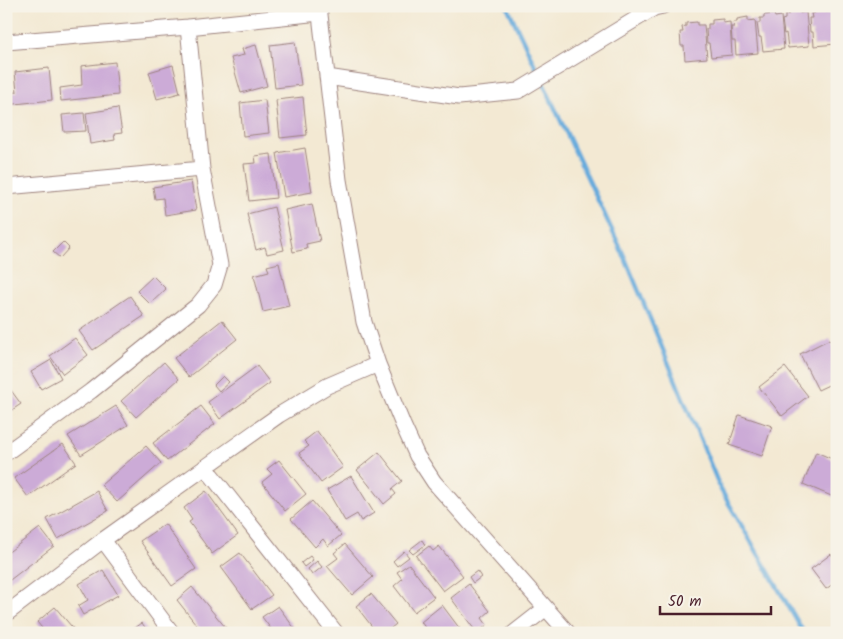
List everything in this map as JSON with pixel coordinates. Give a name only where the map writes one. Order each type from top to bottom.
[{"type":"street","points":[[327,77],[459,97],[518,91],[654,8],[663,6]]},
{"type":"street","points":[[6,42],[188,27],[319,10],[339,180],[364,322],[378,364],[417,456],[434,482],[568,633]]},
{"type":"street","points":[[6,453],[91,392],[168,330],[198,305],[214,285],[220,265],[202,169],[188,27]]},
{"type":"street","points":[[6,187],[202,169]]},
{"type":"street","points":[[6,614],[103,540],[287,410],[327,386],[378,364]]},
{"type":"street","points":[[205,467],[336,633]]},
{"type":"street","points":[[103,540],[172,633]]},
{"type":"street","points":[[514,633],[546,608]]},
{"type":"building","points":[[826,8],[826,12],[833,11],[836,44],[814,46],[809,18],[812,18],[811,13],[815,13],[815,9]]},
{"type":"building","points":[[799,10],[800,13],[806,12],[809,46],[788,48],[782,20],[785,19],[785,15],[789,14],[789,11]]},
{"type":"building","points":[[774,14],[775,17],[781,16],[784,49],[763,51],[757,23],[760,23],[760,18],[764,18],[764,15]]},
{"type":"building","points":[[748,17],[748,21],[755,20],[758,53],[736,55],[731,27],[734,27],[733,22],[737,22],[737,19]]},
{"type":"building","points":[[723,19],[723,23],[730,22],[732,55],[711,57],[706,29],[708,29],[708,24],[712,24],[712,20]]},
{"type":"building","points":[[697,22],[697,25],[704,25],[707,58],[685,60],[680,32],[683,32],[682,27],[686,26],[686,23]]},
{"type":"building","points":[[295,42],[301,85],[275,88],[270,45]]},
{"type":"building","points":[[256,45],[267,86],[241,93],[231,58],[244,55],[242,49]]},
{"type":"building","points":[[115,62],[118,95],[61,101],[60,88],[82,85],[81,66]]},
{"type":"building","points":[[173,65],[180,93],[157,99],[149,72]]},
{"type":"building","points":[[49,68],[52,100],[6,105],[6,93],[17,92],[15,72]]},
{"type":"building","points":[[303,97],[307,135],[280,138],[276,100]]},
{"type":"building","points":[[265,100],[269,133],[243,136],[240,103]]},
{"type":"building","points":[[118,108],[122,133],[114,134],[115,140],[90,144],[86,113]]},
{"type":"building","points":[[84,113],[86,131],[64,132],[62,115]]},
{"type":"building","points":[[305,148],[312,192],[284,197],[277,153]]},
{"type":"building","points":[[271,154],[276,198],[249,201],[244,164],[256,163],[255,156]]},
{"type":"building","points":[[191,181],[196,210],[165,215],[163,198],[155,199],[153,187]]},
{"type":"building","points":[[312,204],[320,241],[306,244],[307,249],[293,252],[285,210]]},
{"type":"building","points":[[274,207],[284,250],[267,254],[265,247],[256,250],[247,214]]},
{"type":"building","points":[[63,242],[69,248],[60,258],[53,252]]},
{"type":"building","points":[[279,263],[289,306],[263,312],[254,275],[269,271],[267,266]]},
{"type":"building","points":[[153,276],[166,289],[150,304],[137,291]]},
{"type":"building","points":[[130,296],[144,316],[93,350],[79,331]]},
{"type":"building","points":[[222,320],[237,339],[189,377],[174,358]]},
{"type":"building","points":[[75,338],[88,355],[63,374],[50,356]]},
{"type":"building","points":[[830,339],[837,353],[837,381],[818,390],[800,354]]},
{"type":"building","points":[[51,360],[61,378],[41,389],[31,372]]},
{"type":"building","points":[[164,362],[179,379],[136,417],[121,401]]},
{"type":"building","points":[[257,366],[270,383],[220,419],[208,402]]},
{"type":"building","points":[[785,367],[808,396],[782,416],[759,387]]},
{"type":"building","points":[[223,376],[229,382],[219,391],[214,385]]},
{"type":"building","points":[[10,389],[21,404],[6,414],[6,392]]},
{"type":"building","points":[[116,406],[128,425],[81,455],[68,436]]},
{"type":"building","points":[[201,406],[215,424],[167,461],[153,443]]},
{"type":"building","points":[[739,415],[772,426],[762,456],[729,445]]},
{"type":"building","points":[[317,431],[343,467],[321,483],[299,453],[309,446],[304,441]]},
{"type":"building","points":[[63,444],[76,463],[28,497],[14,478]]},
{"type":"building","points":[[146,446],[161,463],[117,502],[101,485]]},
{"type":"building","points":[[379,452],[402,481],[392,489],[396,494],[384,504],[357,470]]},
{"type":"building","points":[[816,452],[837,461],[836,498],[803,484]]},
{"type":"building","points":[[279,460],[306,494],[285,511],[262,482],[272,474],[267,469]]},
{"type":"building","points":[[351,476],[374,513],[361,521],[357,514],[345,521],[327,490]]},
{"type":"building","points":[[97,491],[108,511],[58,539],[47,519]]},
{"type":"building","points":[[206,491],[238,535],[212,554],[189,522],[192,520],[184,508]]},
{"type":"building","points":[[312,501],[341,535],[328,546],[323,539],[315,547],[291,519]]},
{"type":"building","points":[[165,524],[196,569],[172,586],[140,541]]},
{"type":"building","points":[[40,528],[54,546],[6,583],[6,554]]},
{"type":"building","points":[[422,540],[425,545],[413,554],[409,550]]},
{"type":"building","points":[[345,544],[373,577],[352,595],[327,566],[338,558],[334,553]]},
{"type":"building","points":[[429,546],[433,551],[439,546],[463,576],[443,591],[416,556]]},
{"type":"building","points":[[404,551],[409,557],[397,566],[393,561]]},
{"type":"building","points":[[240,553],[272,595],[252,609],[221,567]]},
{"type":"building","points":[[831,554],[837,562],[837,581],[826,589],[811,569]]},
{"type":"building","points":[[310,556],[313,560],[304,567],[301,563]]},
{"type":"building","points":[[317,561],[322,567],[312,575],[308,569]]},
{"type":"building","points":[[409,564],[434,597],[414,612],[394,586],[402,579],[397,572]]},
{"type":"building","points":[[103,570],[118,595],[83,615],[78,606],[88,600],[79,584]]},
{"type":"building","points":[[477,571],[481,577],[473,583],[469,577]]},
{"type":"building","points":[[469,584],[490,611],[482,618],[487,625],[477,633],[451,598]]},
{"type":"building","points":[[192,587],[226,628],[219,633],[203,633],[177,600]]},
{"type":"building","points":[[371,594],[396,624],[385,633],[377,633],[356,606]]},
{"type":"building","points":[[442,605],[463,633],[429,633],[421,622]]},
{"type":"building","points":[[278,606],[298,633],[274,633],[262,617]]},
{"type":"building","points":[[55,607],[77,633],[46,633],[37,622]]},
{"type":"building","points":[[142,623],[149,633],[128,633]]},
{"type":"waterway","points":[[507,6],[625,258],[721,490],[804,633]]}]
